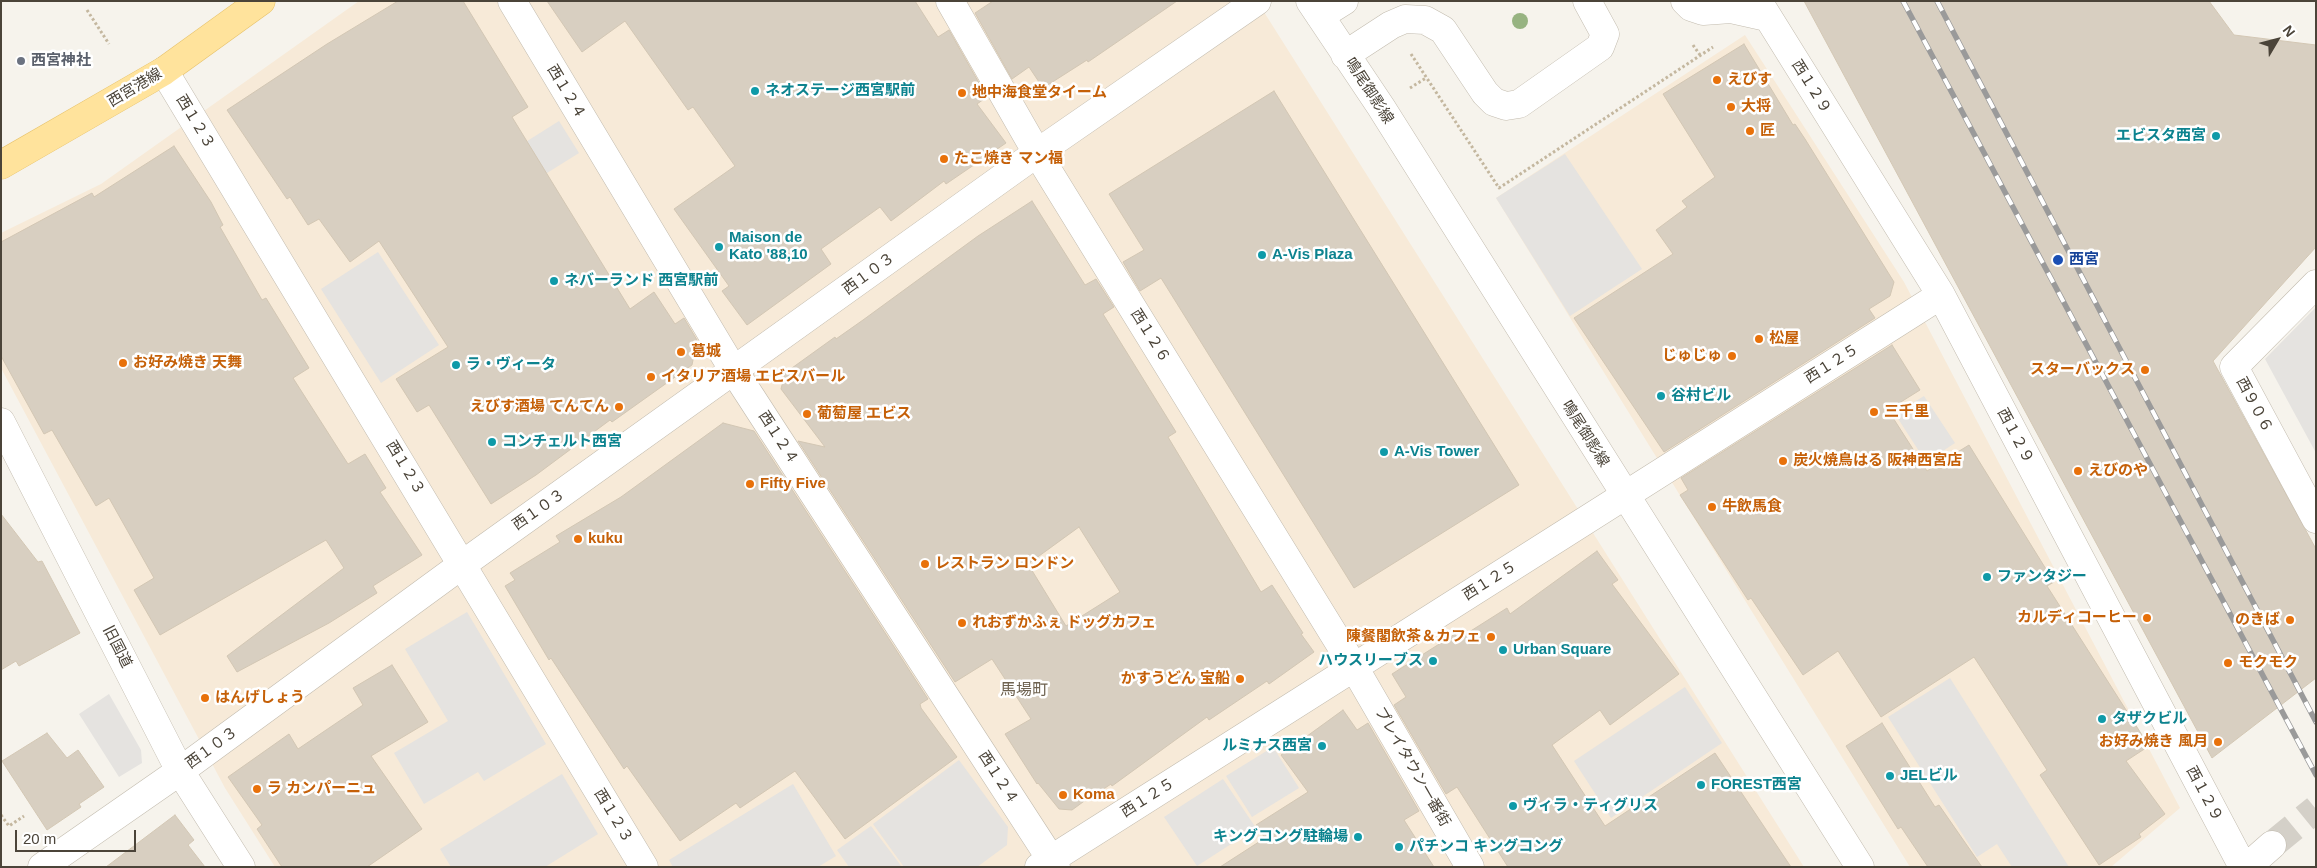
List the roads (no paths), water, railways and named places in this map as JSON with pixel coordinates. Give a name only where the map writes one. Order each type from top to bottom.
[{"type":"main road","name":"西宮港線","points":[[1,165],[164,71],[262,1]]},
{"type":"street","name":"西１２４","points":[[512,1],[734,371],[1049,864]]},
{"type":"street","name":"西１２６","points":[[950,1],[1037,153],[1354,667]]},
{"type":"street","name":"西１０３","points":[[42,867],[180,771],[463,564],[1037,153],[1257,1]]},
{"type":"street","points":[[1315,9],[1344,1]]},
{"type":"street","points":[[1345,55],[1391,25],[1405,19],[1425,20],[1443,30],[1485,94],[1494,102],[1506,106],[1519,104],[1588,58],[1600,47],[1605,34],[1587,1]]},
{"type":"street","name":"西１２９","points":[[1685,1],[1691,7],[1704,11],[1731,8],[1763,9],[1941,295],[2243,867]]},
{"type":"street","name":"鳴尾御影線","points":[[1315,9],[1396,131],[1624,496],[1860,867]]},
{"type":"street","name":"西１２３","points":[[164,71],[644,867]]},
{"type":"street","name":"西９０６","points":[[2316,284],[2234,367],[2316,519]]},
{"type":"street","name":"西１２５","points":[[1049,864],[1354,667],[1941,295]]},
{"type":"street","name":"旧国道","points":[[1,422],[180,771],[241,867]]},
{"type":"street","name":"プレイタウン一番街","points":[[1354,667],[1470,867]]},
{"type":"street","points":[[2247,867],[2272,845]]},
{"type":"tunnel","points":[[2272,845],[2316,809]]},
{"type":"railway","points":[[1903,1],[2316,775]]},
{"type":"railway","points":[[1937,1],[2316,722]]},
{"type":"place","name":"西宮神社","points":[[21,61]]},
{"type":"place","name":"えびす","points":[[1717,80]]},
{"type":"place","name":"ネオステージ西宮駅前","points":[[755,91]]},
{"type":"place","name":"地中海食堂タイーム","points":[[962,93]]},
{"type":"place","name":"大将","points":[[1731,107]]},
{"type":"place","name":"匠","points":[[1750,131]]},
{"type":"place","name":"エビスタ西宮","points":[[2216,136]]},
{"type":"place","name":"たこ焼き マン福","points":[[944,159]]},
{"type":"place","name":"Maison de Kato '88,10","points":[[719,247]]},
{"type":"place","name":"A-Vis Plaza","points":[[1262,255]]},
{"type":"place","name":"西宮","points":[[2058,260]]},
{"type":"place","name":"ネバーランド 西宮駅前","points":[[554,281]]},
{"type":"place","name":"松屋","points":[[1759,339]]},
{"type":"place","name":"葛城","points":[[681,352]]},
{"type":"place","name":"じゅじゅ","points":[[1732,356]]},
{"type":"place","name":"お好み焼き 天舞","points":[[123,363]]},
{"type":"place","name":"ラ・ヴィータ","points":[[456,365]]},
{"type":"place","name":"スターバックス","points":[[2145,370]]},
{"type":"place","name":"イタリア酒場 エビスバール","points":[[651,377]]},
{"type":"place","name":"谷村ビル","points":[[1661,396]]},
{"type":"place","name":"えびす酒場 てんてん","points":[[619,407]]},
{"type":"place","name":"三千里","points":[[1874,412]]},
{"type":"place","name":"葡萄屋 エビス","points":[[807,414]]},
{"type":"place","name":"コンチェルト西宮","points":[[492,442]]},
{"type":"place","name":"A-Vis Tower","points":[[1384,452]]},
{"type":"place","name":"炭火焼鳥はる 阪神西宮店","points":[[1783,461]]},
{"type":"place","name":"えびのや","points":[[2078,471]]},
{"type":"place","name":"Fifty Five","points":[[750,484]]},
{"type":"place","name":"牛飲馬食","points":[[1712,507]]},
{"type":"place","name":"kuku","points":[[578,539]]},
{"type":"place","name":"レストラン ロンドン","points":[[925,564]]},
{"type":"place","name":"ファンタジー","points":[[1987,577]]},
{"type":"place","name":"カルディコーヒー","points":[[2147,618]]},
{"type":"place","name":"のきば","points":[[2290,620]]},
{"type":"place","name":"れおずかふぇ ドッグカフェ","points":[[962,623]]},
{"type":"place","name":"陳餐閣飲茶＆カフェ","points":[[1491,637]]},
{"type":"place","name":"Urban Square","points":[[1503,650]]},
{"type":"place","name":"ハウスリーブス","points":[[1433,661]]},
{"type":"place","name":"モクモク","points":[[2228,663]]},
{"type":"place","name":"かすうどん 宝船","points":[[1240,679]]},
{"type":"place","name":"はんげしょう","points":[[205,698]]},
{"type":"place","name":"タザクビル","points":[[2102,719]]},
{"type":"place","name":"お好み焼き 風月","points":[[2218,742]]},
{"type":"place","name":"ルミナス西宮","points":[[1322,746]]},
{"type":"place","name":"JELビル","points":[[1890,776]]},
{"type":"place","name":"FOREST西宮","points":[[1701,785]]},
{"type":"place","name":"ラ カンパーニュ","points":[[257,789]]},
{"type":"place","name":"Koma","points":[[1063,795]]},
{"type":"place","name":"ヴィラ・ティグリス","points":[[1513,806]]},
{"type":"place","name":"キングコング駐輪場","points":[[1358,837]]},
{"type":"place","name":"パチンコ キングコング","points":[[1399,847]]},
{"type":"district","name":"馬場町","points":[[1024,691]]}]
